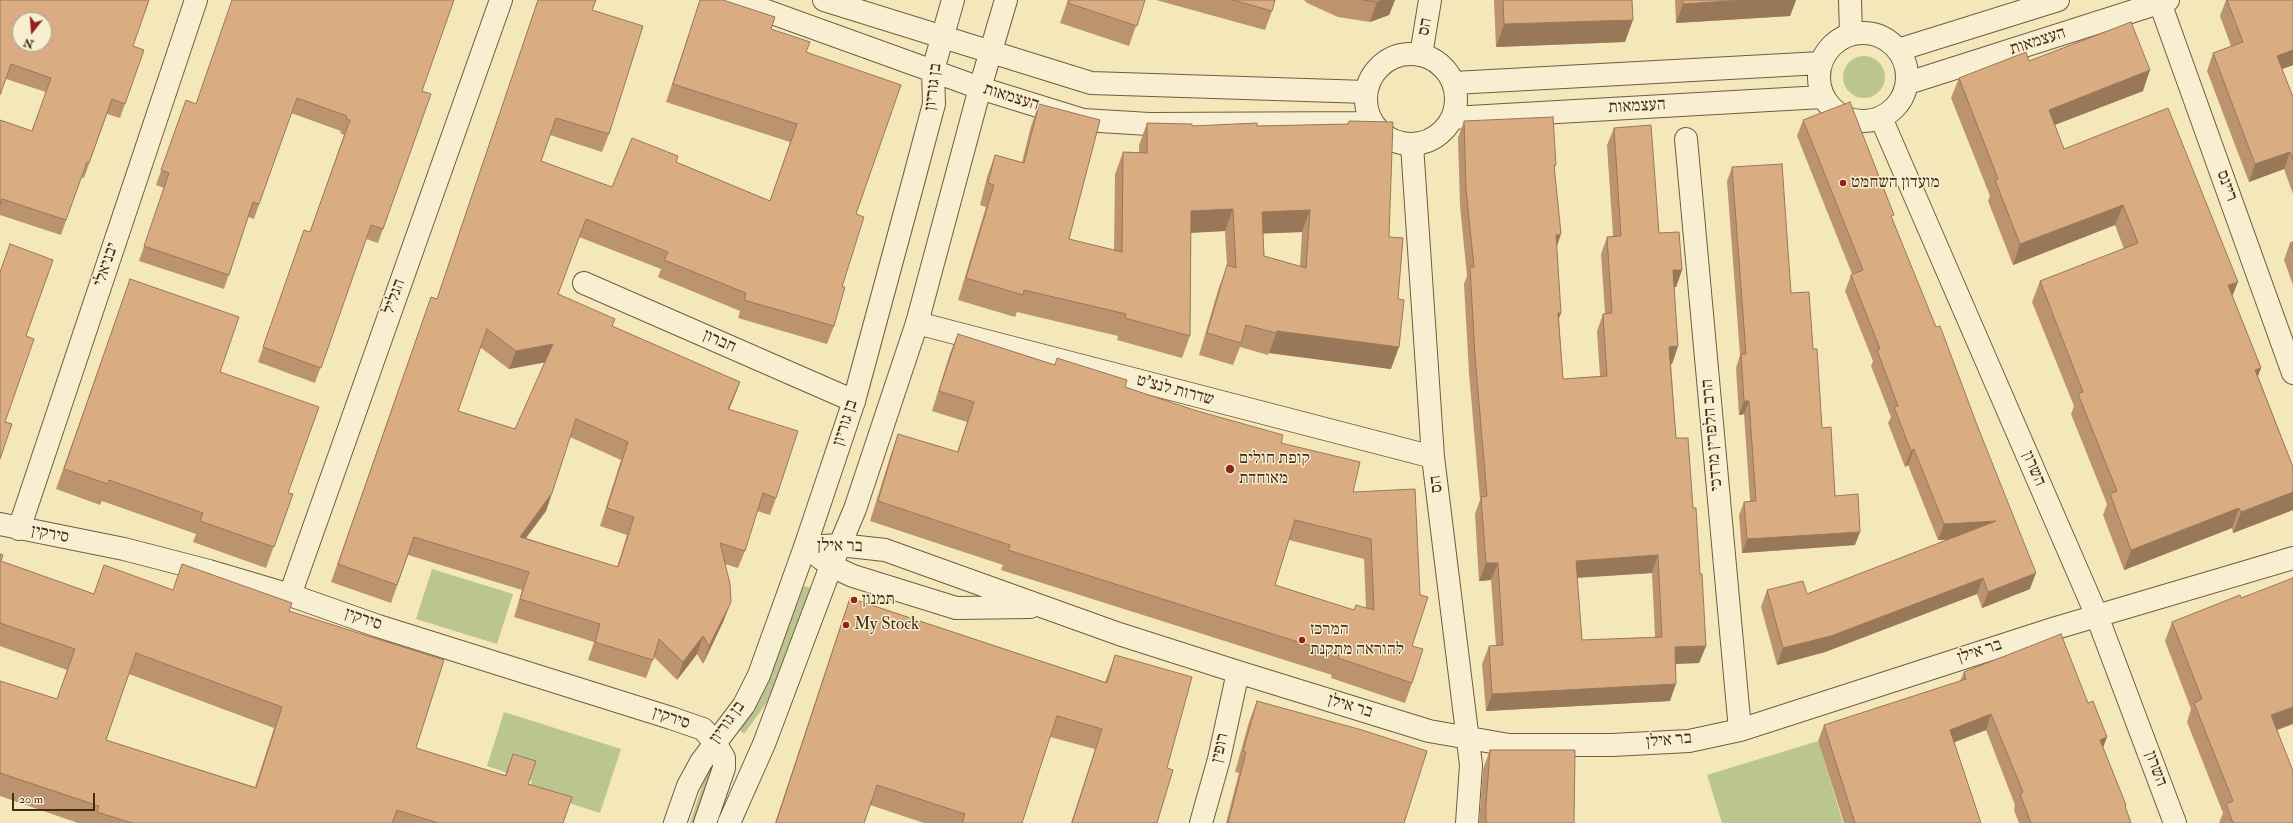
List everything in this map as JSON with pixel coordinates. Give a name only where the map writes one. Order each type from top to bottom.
[{"type":"street","name":"יבניאלי","points":[[9,527],[196,0]]},
{"type":"street","name":"הגליל","points":[[290,595],[500,0]]},
{"type":"street","name":"העצמאות","points":[[736,0],[980,88],[1083,120],[1149,124],[1372,123]]},
{"type":"street","points":[[824,0],[1091,83],[1366,92]]},
{"type":"street","name":"בן גוריון","points":[[675,823],[688,786],[701,762],[744,705],[759,675],[805,547],[854,401],[934,104],[933,70],[953,0]]},
{"type":"street","name":"בן גוריון","points":[[729,823],[778,709],[831,566],[855,509],[916,323],[980,88],[1006,0]]},
{"type":"street","name":"הס","points":[[1421,55],[1430,0]]},
{"type":"street","points":[[1850,0],[1851,34]]},
{"type":"street","name":"העצמאות","points":[[1898,50],[2058,0]]},
{"type":"street","name":"העצמאות","points":[[1908,83],[2162,1]]},
{"type":"street","name":"ריינס","points":[[2162,1],[2293,373]]},
{"type":"street","points":[[1864,33],[1877,35],[1888,41],[1898,50],[1904,60],[1908,83],[1899,104],[1891,113],[1868,122],[1854,121],[1841,116],[1830,108],[1822,97],[1818,82],[1821,63],[1830,46],[1851,34],[1864,33]]},
{"type":"street","points":[[1421,55],[1441,65],[1454,83],[1456,107],[1452,118],[1446,129],[1436,137],[1424,143],[1412,145],[1397,142],[1382,135],[1372,123],[1367,113],[1366,92],[1376,69],[1385,61],[1396,56],[1421,55]]},
{"type":"street","name":"העצמאות","points":[[1454,83],[1821,63]]},
{"type":"street","name":"העצמאות","points":[[1452,118],[1822,97]]},
{"type":"street","name":"השרון","points":[[1881,118],[2097,616],[2175,823]]},
{"type":"street","name":"הרב הלפרין מרדכי","points":[[1686,139],[1740,730]]},
{"type":"street","name":"הס","points":[[1412,145],[1433,457],[1471,765],[1467,823]]},
{"type":"street","name":"חברון","points":[[584,283],[854,401]]},
{"type":"street","name":"שדרות לנצ'ט","points":[[916,323],[1433,457]]},
{"type":"street","name":"סירקין","points":[[9,527],[124,549],[209,571],[290,595],[386,629],[703,729],[715,743],[724,758],[724,768],[705,823]]},
{"type":"street","name":"בר אילן","points":[[805,547],[840,545],[885,550],[1039,606],[1238,672],[1429,731],[1509,745],[1612,745],[1689,741],[1740,730],[2097,616],[2293,558]]},
{"type":"street","name":"בר אילן","points":[[805,547],[831,566],[853,576],[956,608],[1039,606]]},
{"type":"street","name":"רופין","points":[[1201,823],[1219,759],[1238,672]]},
{"type":"green space","points":[[1864,56],[1879,62],[1885,77],[1879,92],[1864,98],[1849,92],[1843,77],[1849,62]]},
{"type":"green space","points":[[432,569],[513,594],[497,644],[416,619]]},
{"type":"green space","points":[[804,586],[811,588],[775,687],[765,705],[744,734],[738,728],[770,675]]},
{"type":"green space","points":[[504,712],[621,749],[600,813],[529,790],[532,781],[487,766]]},
{"type":"green space","points":[[1818,741],[1843,823],[1722,823],[1707,775]]},
{"type":"green space","points":[[709,765],[716,768],[698,823],[690,823]]},
{"type":"building","points":[[0,0],[149,0],[133,46],[144,50],[125,104],[112,99],[89,163],[87,162],[66,220],[2,199],[0,205],[0,120],[32,131],[51,78],[11,64],[0,95]]},
{"type":"building","points":[[232,0],[454,0],[422,91],[431,94],[383,229],[371,225],[321,368],[263,347],[304,230],[310,232],[350,120],[346,119],[347,116],[297,98],[259,204],[253,202],[229,275],[144,246],[169,173],[161,170],[186,100],[196,104]]},
{"type":"building","points":[[538,0],[596,0],[592,10],[643,26],[609,134],[556,118],[541,161],[612,187],[632,138],[678,156],[676,162],[770,201],[797,124],[673,84],[700,0],[723,0],[775,17],[771,29],[810,42],[806,52],[901,85],[856,214],[864,217],[842,287],[845,287],[834,326],[744,300],[746,293],[664,260],[668,252],[586,219],[558,294],[615,319],[612,326],[740,382],[728,409],[798,431],[776,498],[763,493],[745,551],[720,543],[730,584],[731,602],[709,646],[703,636],[683,662],[659,639],[653,660],[595,642],[600,624],[520,599],[529,572],[414,537],[397,585],[338,564],[431,297],[437,299]],"holes":[[[487,329],[516,351],[553,344],[515,429],[458,411]],[[576,419],[628,442],[607,508],[634,517],[618,567],[520,537],[552,493]]]},
{"type":"building","points":[[1069,0],[1145,0],[1137,26],[1068,3]]},
{"type":"building","points":[[1233,0],[1275,0],[1272,11]]},
{"type":"building","points":[[1363,0],[1384,0],[1377,2]]},
{"type":"building","points":[[1503,0],[1632,0],[1633,20],[1504,24]]},
{"type":"building","points":[[1683,0],[1744,0],[1683,4]]},
{"type":"building","points":[[2227,0],[2293,0],[2293,50],[2277,56],[2293,97],[2293,160],[2290,152],[2255,164],[2213,53],[2243,42]]},
{"type":"building","points":[[2131,22],[2150,70],[2049,110],[2064,149],[2168,108],[2238,282],[2228,285],[2261,368],[2255,370],[2293,467],[2293,492],[2241,512],[2239,508],[2131,550],[2110,494],[2117,491],[2078,394],[2083,392],[2040,281],[2138,243],[2123,205],[2020,244],[1995,180],[1998,179],[1959,78],[2026,52],[2029,61]]},
{"type":"building","points":[[1850,102],[1894,215],[1891,216],[1936,327],[1940,326],[1977,425],[2036,573],[1988,592],[1983,578],[1831,636],[1783,648],[1767,590],[1803,581],[1807,594],[1996,521],[1944,524],[1914,449],[1911,451],[1894,407],[1898,406],[1877,350],[1880,349],[1851,275],[1863,270],[1803,120]]},
{"type":"building","points":[[1039,104],[1100,120],[1069,239],[1122,252],[1123,152],[1147,153],[1147,123],[1192,124],[1192,126],[1257,123],[1257,126],[1348,124],[1349,121],[1393,122],[1389,237],[1403,238],[1398,299],[1404,300],[1399,347],[1277,331],[1276,333],[1246,325],[1241,343],[1207,333],[1227,265],[1236,268],[1233,209],[1191,211],[1190,336],[1125,318],[1126,314],[1024,290],[1023,295],[966,278],[994,185],[988,183],[995,155],[1024,163]],"holes":[[[1310,210],[1306,268],[1264,256],[1262,212]]]},
{"type":"building","points":[[1553,117],[1556,165],[1554,165],[1561,234],[1556,235],[1561,313],[1558,313],[1563,379],[1607,376],[1603,314],[1612,313],[1607,237],[1621,236],[1614,128],[1651,125],[1659,233],[1679,232],[1682,270],[1673,270],[1678,346],[1669,347],[1676,438],[1688,438],[1693,508],[1696,508],[1700,574],[1702,574],[1706,646],[1675,647],[1676,684],[1492,694],[1489,646],[1503,645],[1498,563],[1486,563],[1481,497],[1487,496],[1475,356],[1470,267],[1474,267],[1466,189],[1464,121]],"holes":[[[1658,555],[1662,637],[1582,640],[1576,561]]]},
{"type":"building","points":[[1782,164],[1791,293],[1809,292],[1813,349],[1817,349],[1822,428],[1831,427],[1835,496],[1858,494],[1860,532],[1747,539],[1744,502],[1756,501],[1749,401],[1744,401],[1741,354],[1746,354],[1732,167]]},
{"type":"building","points":[[2293,242],[2293,250],[2290,243]]},
{"type":"building","points":[[10,244],[53,260],[26,336],[34,339],[5,422],[12,424],[0,459],[0,272]]},
{"type":"building","points":[[130,279],[239,317],[220,372],[319,407],[288,493],[293,494],[274,547],[200,521],[203,513],[109,480],[108,484],[64,469]]},
{"type":"building","points":[[958,334],[1055,365],[1057,358],[1127,380],[1125,387],[1194,410],[1283,435],[1281,443],[1360,462],[1353,492],[1415,489],[1420,595],[1428,597],[1412,646],[1423,649],[1412,683],[1338,658],[1339,655],[1008,550],[1010,545],[878,501],[898,434],[958,452],[974,402],[939,391]],"holes":[[[1295,520],[1371,539],[1374,610],[1356,605],[1354,610],[1275,585]]]},
{"type":"building","points":[[0,554],[3,555],[1,561],[94,594],[104,565],[173,590],[182,564],[292,603],[289,611],[444,660],[416,748],[506,776],[513,754],[536,761],[528,784],[572,797],[563,823],[438,823],[397,810],[392,823],[132,823],[97,812],[99,806],[0,773],[0,681],[57,699],[75,649],[0,623]],"holes":[[[136,653],[282,707],[256,788],[106,740]]]},
{"type":"building","points":[[2293,578],[2293,707],[2271,715],[2293,771],[2293,823],[2233,823],[2226,804],[2233,801],[2194,703],[2202,699],[2172,622],[2240,595],[2241,598]]},
{"type":"building","points":[[850,598],[1107,683],[1115,655],[1192,677],[1167,768],[1173,770],[1157,823],[1072,823],[1102,729],[1057,716],[1022,823],[962,823],[965,814],[877,785],[864,823],[776,823]]},
{"type":"building","points":[[2061,634],[2088,703],[2093,701],[2107,737],[2100,740],[2126,805],[2125,806],[2131,823],[2031,823],[2020,794],[2023,792],[1991,714],[1950,730],[1981,823],[1855,823],[1824,725],[1966,679],[1964,672]]},
{"type":"building","points":[[1257,701],[1362,730],[1427,751],[1404,823],[1228,823],[1246,752],[1243,751]]},
{"type":"building","points":[[1490,750],[1575,750],[1574,823],[1486,823]]},
{"type":"place","name":"מועדון השחמט","points":[[1843,183]]},
{"type":"place","name":"קופת חולים מאוחדת","points":[[1230,469]]},
{"type":"place","name":"תמנון","points":[[854,600]]},
{"type":"place","name":"My Stock","points":[[846,625]]},
{"type":"place","name":"המרכז להוראה מתקנת","points":[[1302,640]]}]
